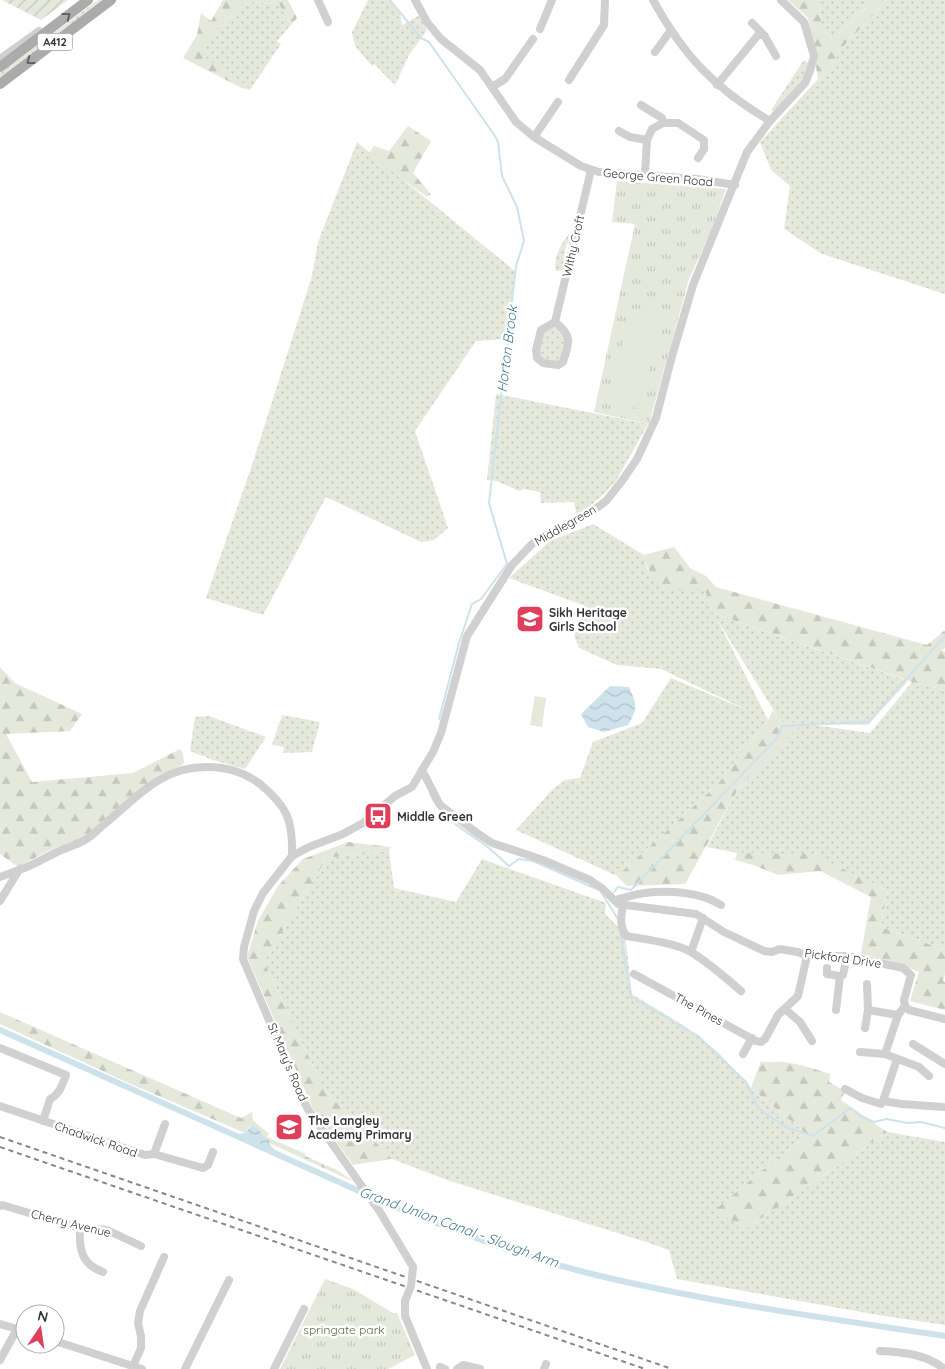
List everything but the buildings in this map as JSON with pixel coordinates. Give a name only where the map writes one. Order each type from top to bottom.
[{"type":"main road","name":"A412","points":[[0,66],[88,0]]},
{"type":"main road","name":"A412","points":[[0,84],[111,0]]},
{"type":"street","points":[[318,0],[328,22]]},
{"type":"street","name":"George Green Road","points":[[416,0],[427,22],[441,39],[480,70],[516,122],[534,137],[581,166],[591,170],[618,174],[645,174],[735,185]]},
{"type":"street","points":[[540,28],[552,0]]},
{"type":"street","points":[[569,80],[604,25],[605,0]]},
{"type":"street","points":[[653,0],[688,55],[717,85],[743,105],[770,121]]},
{"type":"street","name":"Middlegreen","points":[[292,856],[309,847],[343,834],[363,823],[395,796],[412,786],[441,733],[467,636],[512,565],[534,542],[590,513],[606,501],[637,459],[656,418],[693,285],[747,152],[770,121],[805,83],[814,56],[804,22],[781,0]]},
{"type":"street","points":[[752,23],[764,35],[776,56]]},
{"type":"street","points":[[0,59],[45,27]]},
{"type":"street","points":[[656,52],[671,30]]},
{"type":"street","points":[[717,85],[758,35],[764,35]]},
{"type":"street","points":[[492,87],[505,79],[533,39]]},
{"type":"street","points":[[534,137],[558,102]]},
{"type":"street","points":[[641,105],[662,118],[663,123]]},
{"type":"street","points":[[645,174],[647,140],[652,129],[663,123],[678,123],[704,140],[704,149],[698,158]]},
{"type":"street","points":[[619,131],[630,137],[647,140]]},
{"type":"street","name":"Withy Croft","points":[[555,322],[591,170]]},
{"type":"street","points":[[555,322],[566,331],[569,339],[563,362],[558,365],[543,363],[537,358],[536,350],[541,330],[555,322]]},
{"type":"street","points":[[0,877],[31,866],[56,852],[85,840],[123,809],[142,790],[162,777],[197,766],[238,771],[251,777],[270,792],[288,816],[292,829],[292,856]]},
{"type":"street","points":[[422,770],[440,804],[477,833],[492,842],[543,860],[590,880],[619,903],[622,930],[626,936],[659,942],[691,952],[714,968],[741,991]]},
{"type":"street","name":"St Mary's Road","points":[[292,856],[260,898],[254,911],[244,947],[243,959],[309,1112],[380,1212],[413,1267],[411,1286],[405,1301],[405,1316],[427,1369]]},
{"type":"street","points":[[0,901],[19,870]]},
{"type":"street","points":[[619,903],[644,893],[674,892],[714,900],[721,905]]},
{"type":"street","name":"Pickford Drive","points":[[619,903],[696,914],[724,932],[764,951],[772,952],[780,949],[807,956],[848,956],[908,971],[911,975],[904,1000],[905,1006]]},
{"type":"street","points":[[691,952],[703,918]]},
{"type":"street","points":[[807,956],[798,996],[785,1008],[800,1022],[812,1041]]},
{"type":"street","points":[[827,968],[828,974],[844,975],[848,956]]},
{"type":"street","name":"The Pines","points":[[634,974],[761,1042],[785,1008]]},
{"type":"street","points":[[836,1010],[840,976]]},
{"type":"street","points":[[865,1028],[868,1010],[867,984]]},
{"type":"street","points":[[885,1054],[898,1015],[905,1006],[909,1010],[945,1019]]},
{"type":"street","points":[[868,1010],[898,1015]]},
{"type":"street","points":[[743,1054],[752,1038]]},
{"type":"street","points":[[913,1044],[945,1064]]},
{"type":"street","points":[[0,1048],[66,1076],[56,1096],[50,1099],[43,1121]]},
{"type":"street","points":[[860,1052],[885,1054],[919,1067],[929,1076]]},
{"type":"street","points":[[883,1101],[898,1059]]},
{"type":"street","points":[[845,1089],[862,1098],[881,1104],[883,1101],[942,1107]]},
{"type":"street","name":"Chadwick Road","points":[[0,1106],[146,1156],[154,1154],[203,1168],[208,1165],[213,1152]]},
{"type":"street","points":[[154,1154],[165,1124]]},
{"type":"street","name":"Cherry Avenue","points":[[0,1206],[80,1228],[107,1230],[141,1246]]},
{"type":"street","points":[[80,1228],[79,1239],[85,1260],[93,1268],[103,1272]]},
{"type":"street","points":[[134,1366],[141,1348],[142,1336],[138,1323],[140,1311],[164,1257]]},
{"type":"street","points":[[186,1369],[228,1280]]},
{"type":"street","points":[[274,1369],[304,1309]]},
{"type":"street","points":[[0,1324],[15,1328]]},
{"type":"street","points":[[0,1360],[15,1339]]},
{"type":"street","points":[[65,1344],[142,1369]]},
{"type":"street","points":[[880,1351],[900,1352],[923,1357],[944,1369]]},
{"type":"street","points":[[116,1369],[120,1361]]},
{"type":"street","points":[[457,1369],[464,1365],[480,1369]]},
{"type":"green space","points":[[2,0],[68,0],[41,20]]},
{"type":"green space","points":[[98,0],[106,0],[0,79],[0,73]]},
{"type":"green space","points":[[223,0],[288,0],[297,18],[291,25],[279,4],[246,2],[215,30],[202,56],[250,90],[242,88],[183,58],[197,35],[201,13],[211,21]]},
{"type":"green space","points":[[368,0],[391,0],[400,13],[402,25],[420,15],[427,30],[409,55],[395,85],[374,64],[372,66],[355,46],[352,32]]},
{"type":"green space","points":[[788,0],[814,0],[819,5],[822,29],[833,39],[873,0],[887,0],[840,50],[829,72],[818,79],[808,18]]},
{"type":"green space","points":[[814,0],[873,0],[833,39],[822,29],[819,5]]},
{"type":"green space","points":[[887,0],[945,0],[945,294],[822,254],[784,229],[790,186],[771,170],[760,142],[818,79],[829,72],[840,50]]},
{"type":"green space","points":[[246,2],[279,4],[291,25],[277,41],[281,44],[250,90],[244,84],[201,56],[215,30]]},
{"type":"green space","points":[[804,60],[809,64],[804,81],[776,113],[771,110]]},
{"type":"green space","points":[[408,126],[431,141],[413,173],[431,194],[427,197],[368,154],[374,146],[389,151]]},
{"type":"green space","points":[[357,142],[516,272],[505,339],[476,341],[415,431],[448,528],[434,540],[421,542],[326,497],[263,615],[206,598],[252,465],[312,276],[318,242]]},
{"type":"green space","points":[[617,181],[726,189],[711,231],[689,279],[649,424],[594,412],[635,224],[612,222]]},
{"type":"green space","points":[[569,234],[574,236],[569,236],[569,238],[574,240],[573,244],[567,243],[564,256],[570,258],[568,263],[563,263],[562,266],[567,268],[566,270],[556,271],[557,256]]},
{"type":"green space","points":[[630,310],[662,315],[640,409],[609,402]]},
{"type":"green space","points":[[551,327],[562,329],[567,335],[561,362],[542,359],[539,353],[544,333]]},
{"type":"green space","points":[[496,394],[648,424],[616,481],[577,517],[574,502],[541,503],[540,492],[524,489],[519,491],[497,481],[487,480]]},
{"type":"green space","points":[[593,524],[644,555],[647,569],[674,590],[704,587],[713,613],[908,681],[868,725],[807,724],[870,733],[912,682],[945,690],[945,950],[881,927],[887,890],[812,855],[737,853],[707,847],[738,789],[801,724],[781,722],[718,621],[768,720],[717,785],[617,876],[516,830],[553,789],[565,780],[580,778],[593,742],[642,723],[671,678],[747,710],[661,669],[617,665],[579,648],[574,636],[588,607],[509,578],[550,541]]},
{"type":"green space","points":[[674,547],[690,568],[706,576],[716,587],[927,645],[945,630],[945,648],[942,650],[945,652],[945,690],[912,682],[713,613],[704,588],[669,589],[658,582],[650,573],[644,555]]},
{"type":"green space","points":[[0,667],[15,683],[82,714],[70,731],[6,734],[32,782],[133,773],[180,749],[183,753],[184,763],[157,776],[126,801],[95,830],[83,838],[50,850],[18,867],[0,854]]},
{"type":"green space","points":[[535,696],[546,698],[542,727],[530,725]]},
{"type":"green space","points":[[773,710],[781,722],[802,723],[738,789],[685,884],[627,886],[617,876],[717,785],[768,720]]},
{"type":"green space","points":[[282,715],[320,722],[312,752],[283,753],[284,747],[272,745]]},
{"type":"green space","points":[[209,716],[266,737],[245,769],[190,751],[195,717]]},
{"type":"green space","points":[[348,842],[391,847],[389,851],[327,858],[264,962],[325,1091],[392,1159],[353,1165],[313,1109],[247,957],[258,921],[278,886],[303,859]]},
{"type":"green space","points":[[389,851],[394,888],[456,902],[482,859],[606,903],[605,914],[625,934],[632,994],[683,1025],[718,1052],[751,1088],[808,1135],[760,1172],[715,1211],[747,1228],[887,1132],[945,1142],[945,1325],[677,1279],[669,1250],[450,1181],[392,1159],[325,1091],[264,962],[327,858]]},
{"type":"green space","points":[[737,853],[812,854],[887,890],[881,927],[945,950],[945,974],[943,981],[945,982],[945,1010],[910,1001],[919,972],[894,962],[861,954],[871,897],[820,871],[778,875],[735,860]]},
{"type":"green space","points":[[0,1012],[241,1118],[252,1112],[253,1120],[269,1134],[267,1137],[337,1170],[354,1182],[267,1142],[250,1126],[245,1133],[133,1085],[0,1024]]},
{"type":"green space","points":[[761,1061],[790,1063],[830,1074],[829,1082],[845,1091],[841,1100],[887,1132],[747,1228],[714,1211],[808,1135],[751,1088]]},
{"type":"green space","name":"springate park","points":[[325,1279],[353,1289],[393,1313],[397,1313],[415,1355],[388,1369],[280,1369]]},
{"type":"water","points":[[610,686],[629,687],[634,698],[635,710],[628,725],[604,732],[588,727],[581,714]]},
{"type":"water","points":[[252,1125],[278,1154],[235,1135],[245,1133]]},
{"type":"waterway","name":"Horton Brook","points":[[390,0],[421,38],[429,42],[495,136],[498,142],[502,176],[517,207],[524,241],[516,266],[489,503],[507,564],[481,599],[472,604],[459,643],[439,719]]},
{"type":"waterway","points":[[614,892],[618,887],[631,890],[777,738],[782,726],[868,722],[945,636]]},
{"type":"waterway","name":"Horton Brook","points":[[430,794],[448,818],[489,848],[509,866],[519,859],[533,861],[597,889]]},
{"type":"waterway","name":"Horton Brook","points":[[601,892],[618,919]]},
{"type":"waterway","name":"Horton Brook","points":[[620,931],[631,997],[698,1036],[746,1082],[758,1108],[785,1127],[813,1136],[850,1108],[874,1122],[886,1119],[908,1123],[921,1122],[945,1128]]},
{"type":"waterway","name":"Grand Union Canal - Slough Arm","points":[[0,1030],[388,1204],[512,1251],[588,1273],[676,1293],[766,1309],[945,1336]]},
{"type":"railway","points":[[0,1137],[672,1369]]},
{"type":"railway","points":[[0,1147],[645,1369]]},
{"type":"place","name":"Sikh Heritage Girls School","points":[[530,619]]},
{"type":"place","name":"Middle Green","points":[[378,816]]},
{"type":"place","name":"The Langley Academy Primary","points":[[289,1127]]}]
